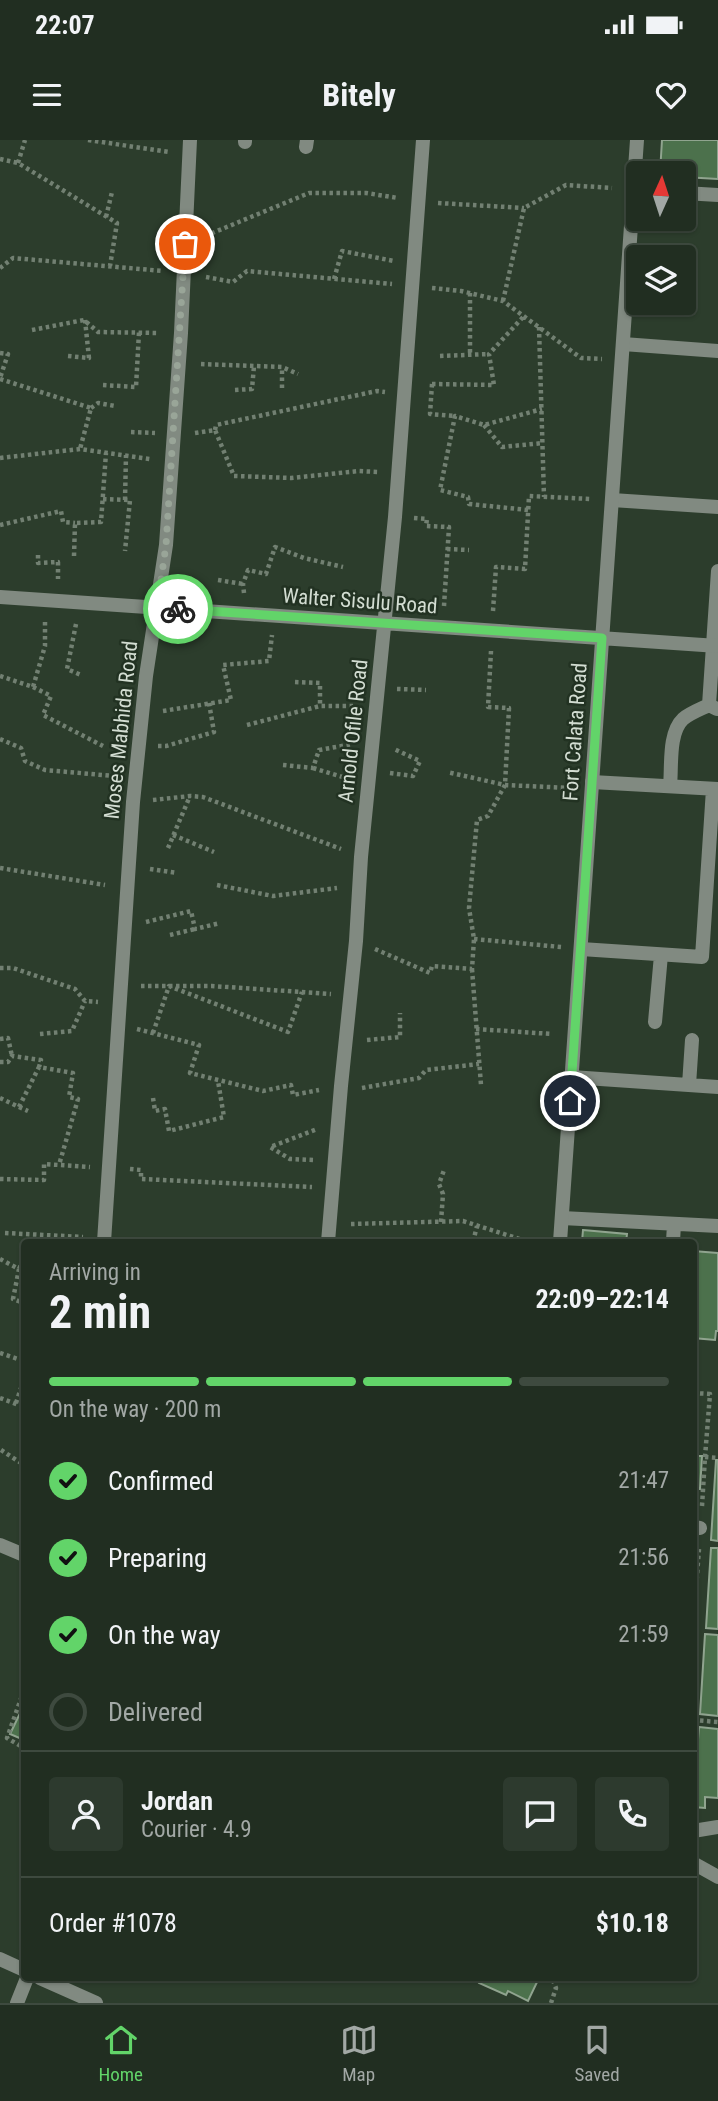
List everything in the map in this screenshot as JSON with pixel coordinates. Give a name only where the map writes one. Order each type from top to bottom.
[{"type":"street","name":"Arnold Ofile Road","points":[[328,1239],[356,941],[361,857],[395,517],[423,140]]},
{"type":"street","name":"Fort Calata Road","points":[[637,140],[637,161]]},
{"type":"street","name":"Moses Mabhida Road","points":[[105,1239],[133,802],[142,714],[166,545],[175,435],[190,147]]},
{"type":"street","points":[[696,194],[718,195]]},
{"type":"street","name":"Fort Calata Road","points":[[560,1239],[633,231]]},
{"type":"street","points":[[623,344],[718,351]]},
{"type":"street","points":[[612,500],[718,507]]},
{"type":"street","points":[[670,786],[676,731],[684,719],[714,707],[718,571]]},
{"type":"street","name":"Walter Sisulu Road","points":[[0,597],[716,646]]},
{"type":"street","points":[[581,949],[702,957],[716,789],[592,782]]},
{"type":"street","points":[[655,1022],[661,955]]},
{"type":"street","points":[[688,1085],[692,1040]]},
{"type":"street","points":[[571,1077],[718,1087]]},
{"type":"street","points":[[562,1218],[718,1226]]},
{"type":"street","points":[[673,1239],[674,1223]]},
{"type":"street","points":[[0,1545],[21,1554]]},
{"type":"street","points":[[697,1830],[718,1827]]},
{"type":"street","points":[[697,1865],[718,1877]]},
{"type":"street","points":[[0,1959],[21,1969]]},
{"type":"street","points":[[17,2003],[26,1981]]},
{"type":"street","points":[[47,1981],[96,2003]]},
{"type":"path","points":[[18,163],[25,140]]},
{"type":"path","points":[[88,140],[149,149],[190,147]]},
{"type":"path","points":[[149,149],[150,140]]},
{"type":"path","points":[[0,159],[18,163],[117,223],[110,266]]},
{"type":"path","points":[[185,244],[309,193],[366,193],[418,202],[524,208],[566,185],[626,189]]},
{"type":"path","points":[[106,217],[112,192]]},
{"type":"path","points":[[503,301],[524,208]]},
{"type":"path","points":[[334,279],[342,251],[412,265]]},
{"type":"path","points":[[0,268],[13,258],[185,273]]},
{"type":"path","points":[[470,293],[470,355]]},
{"type":"path","points":[[440,356],[489,354],[524,316]]},
{"type":"path","points":[[84,320],[97,332],[181,333]]},
{"type":"path","points":[[32,330],[84,320]]},
{"type":"path","points":[[68,356],[89,358],[84,320]]},
{"type":"path","points":[[540,327],[544,497]]},
{"type":"path","points":[[103,385],[136,387],[139,332]]},
{"type":"path","points":[[0,353],[8,354],[0,379],[91,408]]},
{"type":"path","points":[[398,473],[359,471],[291,478],[234,477],[215,430],[216,425],[377,391],[432,384],[494,385],[489,354]]},
{"type":"path","points":[[179,363],[282,368],[298,374]]},
{"type":"path","points":[[235,390],[253,389],[254,366]]},
{"type":"path","points":[[282,368],[282,388]]},
{"type":"path","points":[[432,384],[430,414],[455,416],[484,425],[542,409]]},
{"type":"path","points":[[80,449],[91,408],[97,403],[115,406]]},
{"type":"path","points":[[455,416],[440,490],[468,497],[468,504],[528,510]]},
{"type":"path","points":[[484,425],[502,447],[543,443]]},
{"type":"path","points":[[131,432],[175,435],[215,430]]},
{"type":"path","points":[[0,458],[80,449],[172,462]]},
{"type":"path","points":[[0,525],[61,511],[63,523],[101,523],[106,453]]},
{"type":"path","points":[[125,500],[126,455]]},
{"type":"path","points":[[103,499],[130,500],[125,551]]},
{"type":"path","points":[[395,517],[426,519],[426,526],[449,527],[443,627]]},
{"type":"path","points":[[74,556],[75,523]]},
{"type":"path","points":[[248,614],[243,584],[248,570],[266,574],[275,547],[304,558],[343,567]]},
{"type":"path","points":[[447,549],[470,550]]},
{"type":"path","points":[[33,687],[45,646],[58,562],[38,563],[37,555]]},
{"type":"path","points":[[218,580],[243,584]]},
{"type":"path","points":[[80,602],[66,669],[81,676]]},
{"type":"path","points":[[142,714],[231,700],[223,665],[270,661],[274,616]]},
{"type":"path","points":[[0,676],[51,696],[43,715],[103,746]]},
{"type":"path","points":[[295,682],[320,683],[320,706]]},
{"type":"path","points":[[138,746],[166,746],[214,732],[209,703]]},
{"type":"path","points":[[247,725],[320,706],[377,706]]},
{"type":"path","points":[[0,739],[21,748],[25,761],[45,770],[136,778]]},
{"type":"path","points":[[313,768],[353,780]]},
{"type":"path","points":[[447,772],[505,785],[488,816],[477,820],[470,908],[481,1085]]},
{"type":"path","points":[[168,848],[190,796]]},
{"type":"path","points":[[133,802],[203,797],[361,857]]},
{"type":"path","points":[[173,835],[214,852]]},
{"type":"path","points":[[0,868],[127,888]]},
{"type":"path","points":[[217,885],[273,896],[359,886]]},
{"type":"path","points":[[125,927],[191,911],[195,929]]},
{"type":"path","points":[[170,935],[220,923]]},
{"type":"path","points":[[474,939],[581,949]]},
{"type":"path","points":[[356,941],[430,973],[432,966],[472,969]]},
{"type":"path","points":[[0,968],[13,968],[75,989],[85,1001],[119,1004]]},
{"type":"path","points":[[121,985],[349,995]]},
{"type":"path","points":[[169,986],[288,1032],[302,992]]},
{"type":"path","points":[[153,1033],[169,986]]},
{"type":"path","points":[[40,1034],[72,1031],[85,1001]]},
{"type":"path","points":[[345,1043],[400,1037],[400,1013]]},
{"type":"path","points":[[118,1024],[198,1045],[190,1073],[263,1091],[290,1085],[293,1094],[341,1086],[367,1088],[419,1078],[426,1070],[479,1064]]},
{"type":"path","points":[[476,1029],[574,1036]]},
{"type":"path","points":[[0,1040],[8,1038],[12,1056],[8,1062],[0,1062]]},
{"type":"path","points":[[12,1056],[41,1060],[19,1107]]},
{"type":"path","points":[[39,1067],[73,1073],[69,1097],[78,1099],[59,1165]]},
{"type":"path","points":[[153,1098],[155,1111],[165,1109],[169,1130],[224,1117],[218,1081]]},
{"type":"path","points":[[0,1098],[28,1111]]},
{"type":"path","points":[[336,1161],[290,1159],[270,1147],[338,1122]]},
{"type":"path","points":[[0,1179],[44,1181],[44,1164],[141,1170],[141,1179],[334,1188]]},
{"type":"path","points":[[441,1222],[443,1194],[439,1184],[444,1170]]},
{"type":"path","points":[[330,1225],[463,1221],[519,1239]]},
{"type":"path","points":[[475,1239],[477,1226]]},
{"type":"path","points":[[5,1233],[91,1239]]},
{"type":"path","points":[[0,1259],[19,1269]]},
{"type":"path","points":[[21,1265],[13,1299],[21,1302]]},
{"type":"path","points":[[0,1353],[21,1360]]},
{"type":"path","points":[[16,1404],[21,1388]]},
{"type":"path","points":[[697,1393],[710,1394],[697,1528]]},
{"type":"path","points":[[0,1398],[21,1406]]},
{"type":"path","points":[[0,1449],[21,1463]]},
{"type":"path","points":[[705,1457],[718,1458]]},
{"type":"path","points":[[697,1570],[699,1544],[709,1545]]},
{"type":"path","points":[[21,1698],[7,1738],[21,1746]]},
{"type":"path","points":[[697,1720],[718,1721]]},
{"type":"path","points":[[551,2003],[556,1988],[553,1981]]},
{"type":"building","points":[[662,140],[718,140],[718,179],[696,178],[696,161],[661,161]]},
{"type":"building","points":[[583,1230],[627,1234],[626,1239],[582,1239]]},
{"type":"building","points":[[697,1251],[718,1253],[718,1331],[715,1340],[697,1338]]},
{"type":"building","points":[[697,1456],[702,1456],[700,1489],[697,1489]]},
{"type":"building","points":[[718,1460],[718,1541],[711,1540]]},
{"type":"building","points":[[711,1548],[718,1548],[718,1629],[706,1628]]},
{"type":"building","points":[[705,1634],[718,1635],[718,1716],[700,1714]]},
{"type":"building","points":[[21,1711],[21,1739],[10,1734]]},
{"type":"building","points":[[699,1727],[718,1729],[718,1798],[705,1797],[705,1808],[697,1807]]},
{"type":"building","points":[[538,1981],[528,2001],[508,1991],[506,1995],[479,1983]]},
{"type":"way so far","points":[[178,609],[157,608],[166,545],[185,244]]},
{"type":"route","points":[[178,609],[602,638],[570,1101]]}]
